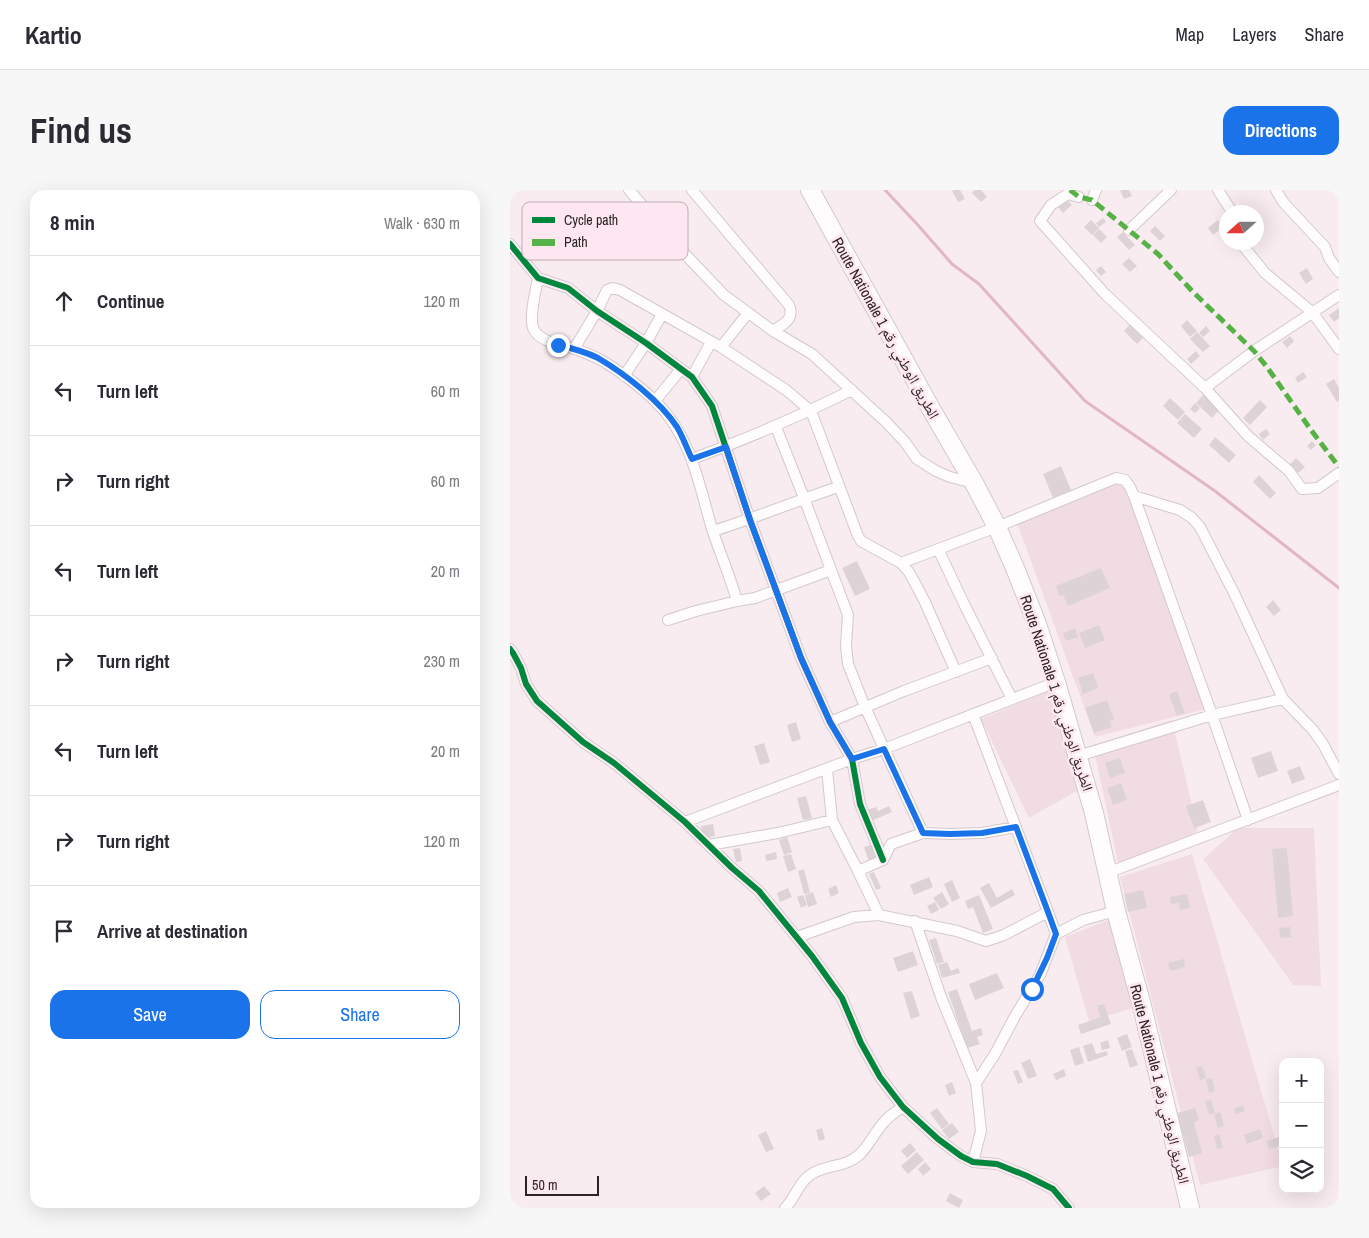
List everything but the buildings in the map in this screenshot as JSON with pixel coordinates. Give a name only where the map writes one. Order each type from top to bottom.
[{"type":"highway","name":"Route Nationale الطريق الوطني رقم 1","points":[[810,190],[925,399],[974,483],[1015,568],[1037,624],[1094,813],[1116,911],[1142,1006],[1190,1208]]},
{"type":"street","points":[[629,190],[639,202]]},
{"type":"street","points":[[692,190],[789,306],[792,312],[789,319],[773,331]]},
{"type":"street","points":[[1129,230],[1171,190]]},
{"type":"street","points":[[1218,190],[1228,205]]},
{"type":"street","points":[[1276,190],[1283,202],[1325,247],[1329,258],[1339,272]]},
{"type":"street","points":[[1079,196],[1068,194],[1051,204],[1040,221],[1105,294],[1205,388],[1248,436],[1289,471],[1302,489],[1318,488],[1339,473]]},
{"type":"street","points":[[510,244],[522,259]]},
{"type":"street","points":[[1246,250],[1265,273],[1312,312],[1339,349]]},
{"type":"street","points":[[688,257],[724,295],[773,331],[812,354],[886,422],[905,442],[917,459],[950,477],[974,483]]},
{"type":"street","points":[[523,260],[538,278],[568,288],[597,311],[646,343],[692,377],[712,406],[750,520],[801,658],[830,722],[852,759],[860,804],[883,860]]},
{"type":"street","points":[[538,278],[531,322],[534,331],[540,337],[558,345],[598,358],[656,401],[678,429],[692,459],[713,531],[737,601]]},
{"type":"street","points":[[574,349],[597,311],[607,290],[613,288],[620,290],[721,347],[786,390],[811,411],[858,536],[862,541],[901,562],[924,600],[956,672]]},
{"type":"street","points":[[1205,388],[1254,351],[1339,295]]},
{"type":"street","points":[[721,347],[748,313]]},
{"type":"street","points":[[624,376],[646,343],[662,314]]},
{"type":"street","points":[[692,377],[711,342]]},
{"type":"street","points":[[656,401],[681,369]]},
{"type":"street","points":[[692,459],[776,427],[852,390]]},
{"type":"street","points":[[776,427],[848,615],[846,646],[848,664],[884,749],[923,833]]},
{"type":"street","points":[[901,562],[996,527],[1116,478],[1125,480],[1134,496],[1248,820]]},
{"type":"street","points":[[713,531],[750,520],[804,498],[838,487]]},
{"type":"street","points":[[1134,496],[1180,510],[1200,526],[1235,595],[1283,699],[1313,730],[1339,774]]},
{"type":"street","points":[[938,549],[1012,699]]},
{"type":"street","points":[[668,620],[696,611],[755,598],[832,570]]},
{"type":"street","points":[[510,649],[521,668],[526,684],[538,701],[583,742],[614,763],[685,822],[759,891],[797,937],[842,998],[861,1043],[880,1077],[903,1106],[938,1139],[961,1156],[973,1162],[997,1164],[1027,1176],[1053,1189],[1069,1208]]},
{"type":"street","points":[[830,722],[904,691],[992,658]]},
{"type":"street","points":[[685,822],[827,768],[884,749],[1056,682]]},
{"type":"street","points":[[1078,756],[1212,715],[1283,699]]},
{"type":"street","points":[[972,714],[1056,934],[1040,976],[976,1083]]},
{"type":"street","points":[[827,768],[832,820],[879,915]]},
{"type":"street","points":[[1107,873],[1339,785]]},
{"type":"street","points":[[709,845],[778,833],[832,820]]},
{"type":"street","points":[[858,871],[883,860],[891,844],[923,833],[982,833],[1016,827]]},
{"type":"street","points":[[1056,934],[1083,920],[1116,911]]},
{"type":"street","points":[[797,937],[854,917],[879,915],[957,931],[986,941],[1010,932],[1048,912]]},
{"type":"street","points":[[915,922],[941,997],[976,1083],[981,1131],[973,1162]]},
{"type":"street","points":[[785,1208],[804,1179],[818,1170],[844,1164],[858,1156],[885,1120],[903,1106]]},
{"type":"shaded area","points":[[1123,481],[1210,708],[1095,737],[1016,520]]},
{"type":"shaded area","points":[[1051,690],[1080,789],[1029,818],[981,719]]},
{"type":"shaded area","points":[[1172,720],[1198,831],[1174,845],[1125,866],[1118,863],[1093,745]]},
{"type":"shaded area","points":[[1238,828],[1314,828],[1321,986],[1293,985],[1203,859]]},
{"type":"shaded area","points":[[1192,854],[1279,1152],[1279,1167],[1200,1185],[1120,877]]},
{"type":"shaded area","points":[[1111,919],[1137,1007],[1089,1021],[1065,937]]},
{"type":"waterway","points":[[885,190],[952,264],[979,284],[1085,401],[1215,491],[1339,588]]},
{"type":"marked path","points":[[1070,190],[1079,197],[1092,200],[1158,254],[1193,292],[1254,351],[1339,467]]},
{"type":"cycle path","points":[[510,244],[522,259]]},
{"type":"cycle path","points":[[523,260],[538,278],[568,288],[597,311],[646,343],[692,377],[712,406],[750,520],[801,658],[830,722],[852,759],[860,804],[883,860]]},
{"type":"cycle path","points":[[510,649],[521,668],[526,684],[537,701],[583,742],[614,763],[685,822],[732,868],[759,891],[812,956],[842,998],[861,1043],[880,1077],[903,1107],[938,1139],[961,1156],[973,1162],[997,1164],[1027,1176],[1053,1189],[1069,1208]]},
{"type":"route","points":[[558,345],[598,358],[656,401],[678,429],[692,459],[726,447],[750,520],[801,658],[830,722],[852,759],[884,749],[923,833],[982,833],[1016,827],[1056,934],[1040,976],[1032,989]]}]
